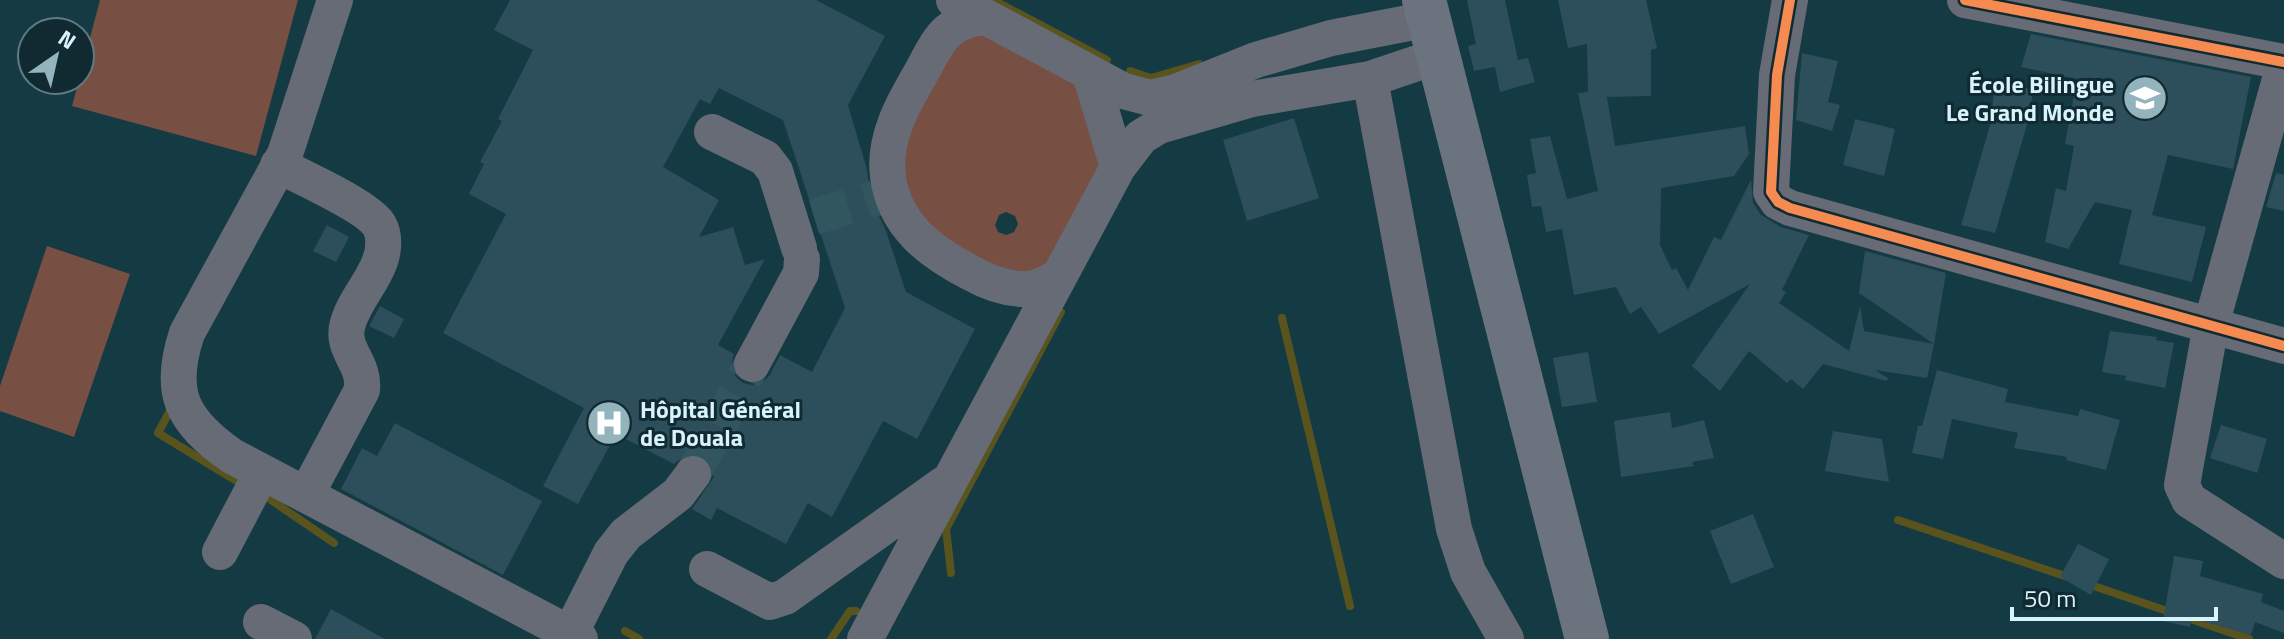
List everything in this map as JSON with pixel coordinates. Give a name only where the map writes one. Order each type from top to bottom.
[{"type":"main road","points":[[1430,25],[1587,639]]},
{"type":"street","points":[[335,0],[285,154],[187,333],[178,360],[177,386],[189,418],[206,438],[262,472],[570,637],[611,553],[626,534],[678,494],[693,474]]},
{"type":"street","points":[[1790,0],[1777,75],[1771,192],[1778,202],[1790,208],[2284,346]]},
{"type":"street","points":[[1965,0],[2284,64],[2211,325],[2182,485],[2189,500],[2284,561]]},
{"type":"street","points":[[1057,278],[1033,289],[1012,289],[983,280],[927,248],[884,196],[888,148],[899,113],[944,32],[964,19],[970,8],[1124,91],[1150,98],[1176,92],[1256,60],[1331,38],[1430,25]]},
{"type":"street","points":[[865,639],[1118,167],[1141,137],[1159,126],[1252,99],[1370,79],[1430,25]]},
{"type":"street","points":[[1090,73],[1118,167]]},
{"type":"street","points":[[1370,79],[1454,529],[1468,572],[1506,639]]},
{"type":"street","points":[[712,132],[765,158],[775,171],[802,237],[801,273],[752,364]]},
{"type":"street","points":[[278,165],[366,212],[380,226],[384,241],[380,261],[347,323],[345,339],[364,375],[362,390],[306,495]]},
{"type":"street","points":[[220,552],[262,472]]},
{"type":"street","points":[[707,569],[770,602],[785,597],[951,478]]},
{"type":"street","points":[[261,622],[294,639]]},
{"type":"shaded area","points":[[100,0],[298,0],[256,156],[72,106],[75,96],[96,96],[96,16]]},
{"type":"shaded area","points":[[985,32],[1075,77],[1104,160],[1051,265],[1011,279],[917,223],[897,139],[949,45]],"holes":[[[1006,212],[1015,216],[1018,224],[1014,232],[1006,235],[998,232],[995,225],[999,215]]]},
{"type":"shaded area","points":[[47,246],[130,274],[74,437],[0,411],[0,386]]},
{"type":"building","points":[[510,0],[816,0],[885,36],[848,105],[866,166],[872,201],[886,231],[906,292],[975,329],[917,439],[883,421],[832,517],[808,503],[786,544],[717,508],[711,520],[692,509],[714,477],[712,465],[705,457],[696,453],[686,454],[674,464],[616,434],[578,504],[543,486],[584,408],[443,333],[506,214],[469,194],[484,164],[480,162],[502,121],[498,119],[533,50],[494,30]],"holes":[[[719,88],[783,120],[845,308],[812,372],[780,355],[770,375],[753,385],[743,383],[735,376],[731,365],[734,354],[718,345],[765,259],[745,265],[733,227],[699,237],[719,200],[663,167],[700,99],[710,104]]]},
{"type":"building","points":[[1467,0],[1505,0],[1518,60],[1528,58],[1535,82],[1500,92],[1495,67],[1474,71],[1468,46],[1476,44]]},
{"type":"building","points":[[1558,0],[1646,0],[1657,48],[1651,50],[1651,96],[1607,97],[1615,146],[1745,126],[1749,154],[1734,176],[1661,188],[1660,245],[1672,270],[1676,268],[1688,290],[1714,237],[1721,240],[1751,180],[1753,203],[1761,215],[1781,227],[1809,235],[1782,290],[1786,292],[1779,303],[1849,351],[1860,306],[1864,331],[1934,344],[1927,378],[1875,370],[1888,378],[1887,381],[1823,364],[1803,389],[1791,379],[1787,383],[1749,351],[1720,391],[1692,366],[1750,284],[1659,334],[1641,307],[1630,314],[1616,287],[1574,295],[1562,229],[1546,232],[1541,206],[1532,207],[1527,175],[1536,173],[1530,139],[1550,136],[1567,199],[1598,191],[1578,93],[1588,92],[1587,44],[1568,48]]},
{"type":"building","points":[[2031,34],[2251,77],[2233,169],[2168,155],[2152,215],[2206,227],[2192,282],[2119,264],[2132,210],[2095,202],[2068,249],[2045,242],[2056,188],[2066,191],[2074,146],[2065,144],[2077,79],[2021,67]]},
{"type":"building","points":[[1802,53],[1838,61],[1828,102],[1840,105],[1832,131],[1796,120]]},
{"type":"building","points":[[1995,84],[2033,89],[2029,118],[1995,233],[1961,225],[1990,125]]},
{"type":"building","points":[[1294,118],[1319,198],[1247,221],[1223,140]]},
{"type":"building","points":[[1855,119],[1895,129],[1884,176],[1843,165]]},
{"type":"building","points":[[2276,173],[2284,175],[2284,211],[2266,207]]},
{"type":"building","points":[[327,225],[349,237],[336,262],[313,251]]},
{"type":"building","points":[[1865,251],[1946,273],[1934,344],[1859,293]]},
{"type":"building","points":[[380,306],[404,319],[394,338],[369,326]]},
{"type":"building","points":[[2110,331],[2157,337],[2156,340],[2174,343],[2165,388],[2102,372]]},
{"type":"building","points":[[1588,352],[1597,402],[1562,407],[1553,358]]},
{"type":"building","points":[[1937,370],[2008,389],[2005,402],[2078,416],[2080,409],[2120,420],[2106,470],[2066,460],[2067,457],[2014,448],[2018,433],[1952,419],[1943,459],[1912,453]]},
{"type":"building","points":[[1670,412],[1672,428],[1704,420],[1714,458],[1692,462],[1694,466],[1621,477],[1614,421]]},
{"type":"building","points":[[395,423],[542,501],[503,575],[341,489],[362,448],[377,456]]},
{"type":"building","points":[[2221,425],[2267,439],[2257,473],[2210,458]]},
{"type":"building","points":[[1833,431],[1882,439],[1889,482],[1825,471]]},
{"type":"building","points":[[1753,514],[1774,567],[1731,584],[1710,531]]},
{"type":"building","points":[[2078,544],[2109,559],[2091,595],[2060,577]]},
{"type":"building","points":[[2174,556],[2203,561],[2200,576],[2263,594],[2261,602],[2284,611],[2284,633],[2255,622],[2251,635],[2191,618],[2190,627],[2163,621]]},
{"type":"building","points":[[331,609],[385,639],[315,639]]},
{"type":"waterway","points":[[993,0],[1107,60]]},
{"type":"waterway","points":[[1130,71],[1151,78],[1199,64]]},
{"type":"waterway","points":[[951,573],[946,529],[1061,312]]},
{"type":"waterway","points":[[1282,318],[1350,606]]},
{"type":"waterway","points":[[173,405],[158,433],[235,480]]},
{"type":"waterway","points":[[268,498],[334,543]]},
{"type":"waterway","points":[[1898,520],[2068,577]]},
{"type":"waterway","points":[[2085,583],[2249,639]]},
{"type":"waterway","points":[[831,639],[850,611],[856,611]]},
{"type":"waterway","points":[[625,631],[639,639]]},
{"type":"tunnel","points":[[814,217],[876,198]]},
{"type":"tunnel","points":[[693,474],[752,364]]},
{"type":"cycle path","points":[[1790,0],[1777,75],[1771,192],[1778,202],[1790,208],[2284,346]]},
{"type":"cycle path","points":[[1965,0],[2284,62]]},
{"type":"place","name":"École Bilingue Le Grand Monde","points":[[2145,98]]},
{"type":"place","name":"Hôpital Général de Douala","points":[[609,423]]}]
